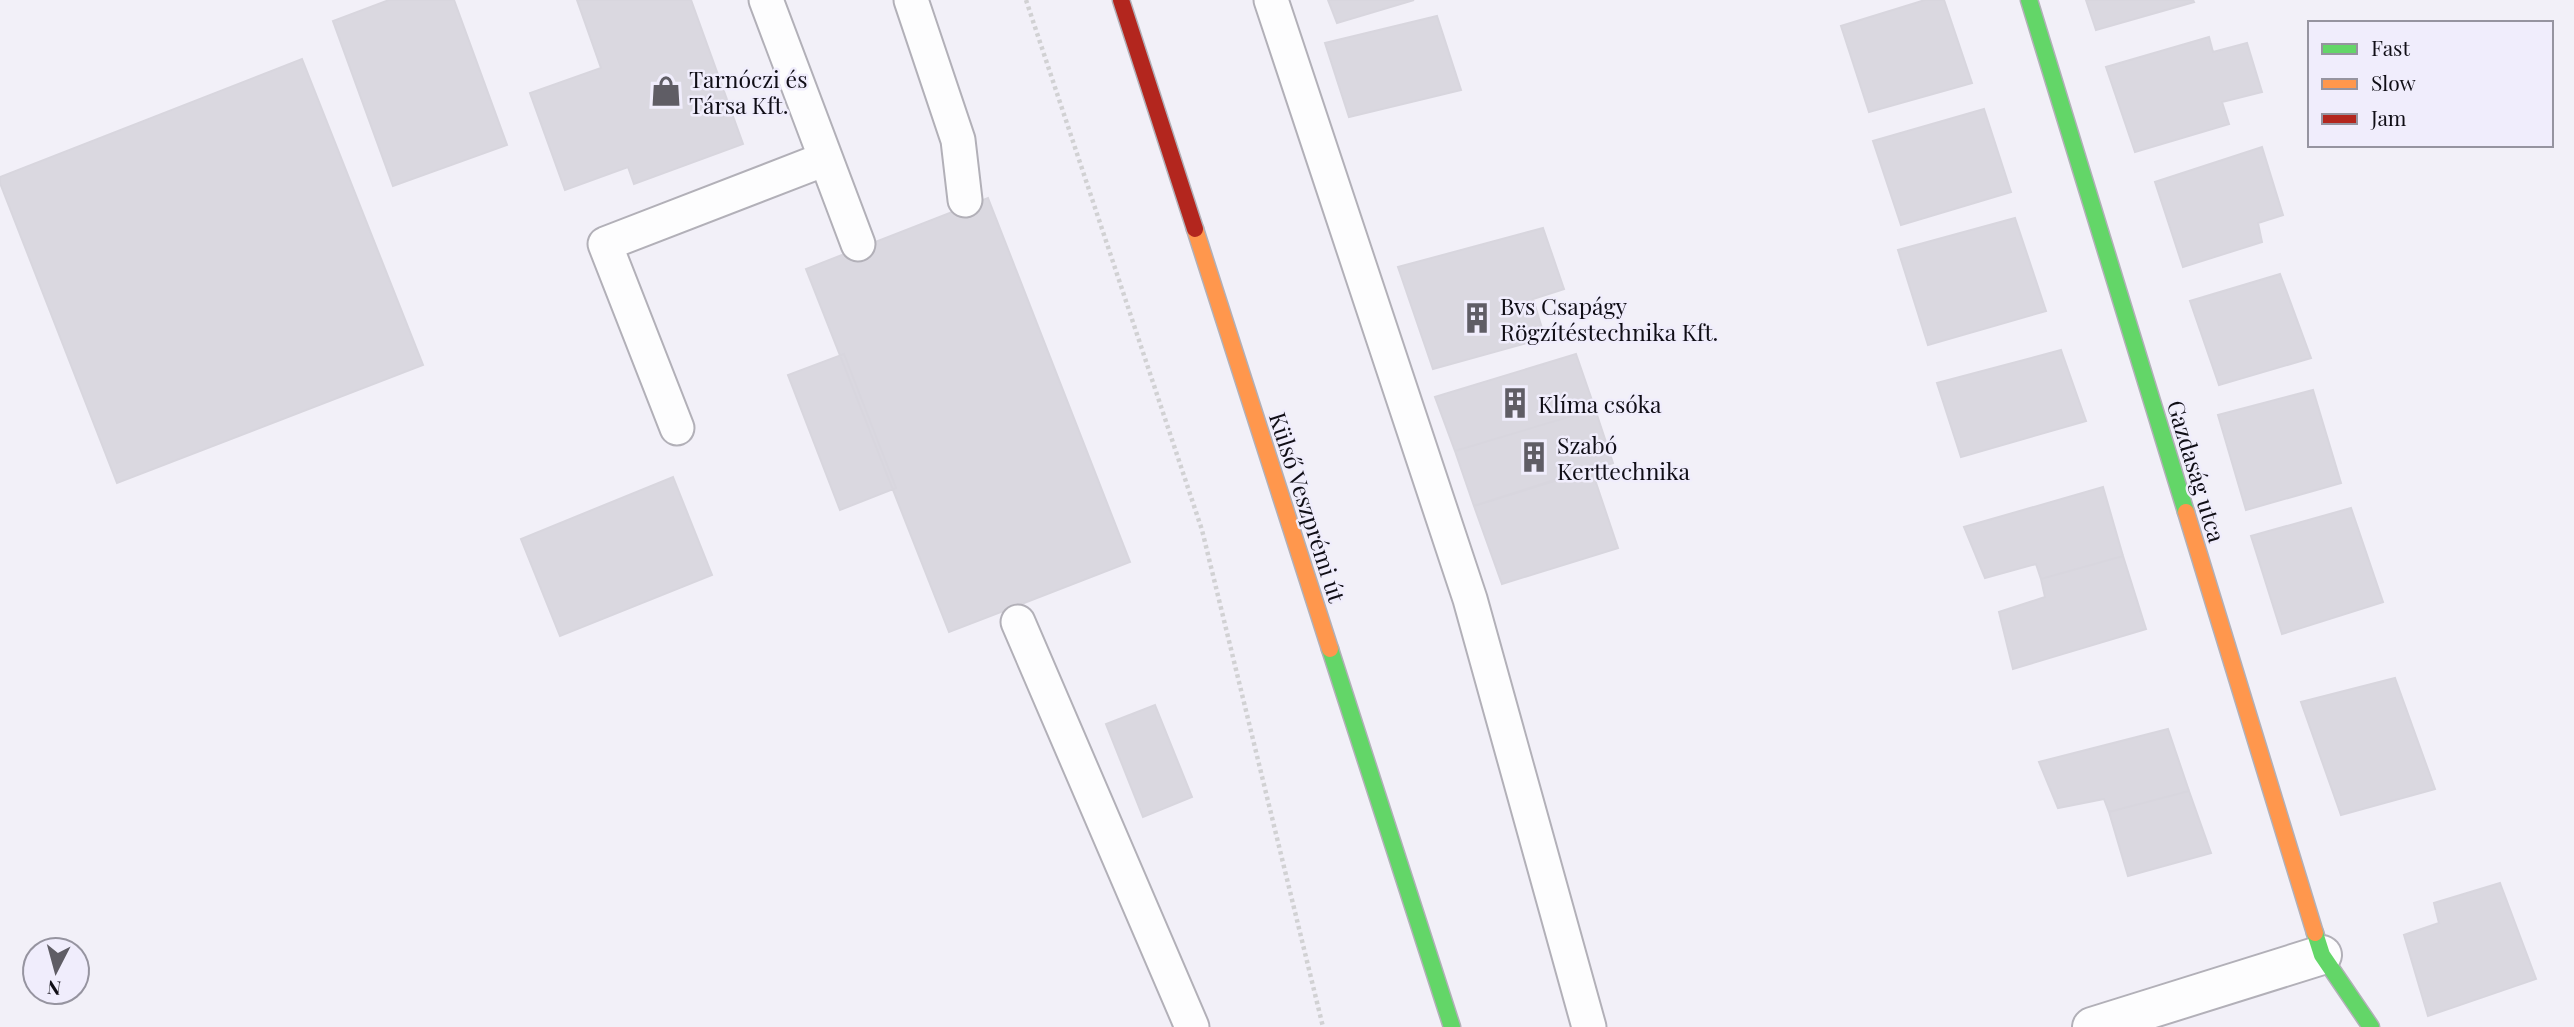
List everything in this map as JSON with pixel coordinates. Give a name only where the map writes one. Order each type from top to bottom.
[{"type":"street","name":"Külső Veszprémi út","points":[[1121,0],[1452,1027]]},
{"type":"street","name":"Gazdaság utca","points":[[2029,0],[2322,955],[2371,1027]]},
{"type":"street","points":[[2092,1027],[2322,955]]},
{"type":"lane","points":[[766,0],[858,244]]},
{"type":"lane","points":[[911,0],[958,141],[965,200]]},
{"type":"lane","points":[[1271,0],[1470,599],[1588,1027]]},
{"type":"lane","points":[[677,428],[605,244],[825,159]]},
{"type":"lane","points":[[1018,622],[1192,1027]]},
{"type":"path","points":[[1026,0],[1202,530],[1322,1027]]},
{"type":"building","points":[[389,0],[454,0],[507,145],[393,186],[333,21]]},
{"type":"building","points":[[577,0],[691,0],[743,144],[634,184],[628,167],[565,190],[530,93],[601,68]]},
{"type":"building","points":[[1328,0],[1414,0],[1337,23]]},
{"type":"building","points":[[1925,0],[1944,0],[1972,83],[1869,112],[1841,26]]},
{"type":"building","points":[[2086,0],[2193,0],[2194,2],[2096,30]]},
{"type":"building","points":[[1437,16],[1461,90],[1349,117],[1325,43]]},
{"type":"building","points":[[2209,37],[2213,52],[2247,43],[2262,92],[2222,102],[2229,124],[2135,152],[2106,67]]},
{"type":"building","points":[[302,59],[423,365],[117,483],[0,183],[0,177]]},
{"type":"building","points":[[1984,109],[2011,192],[1901,225],[1873,141]]},
{"type":"building","points":[[2262,147],[2283,215],[2258,223],[2262,242],[2183,267],[2155,182]]},
{"type":"building","points":[[988,198],[1130,562],[949,632],[806,269]]},
{"type":"building","points":[[2015,218],[2046,311],[1928,345],[1898,250]]},
{"type":"building","name":"Bvs Csapágy Rögzítéstechnika Kft.","points":[[1543,228],[1564,289],[1533,299],[1545,338],[1433,369],[1398,267]]},
{"type":"building","points":[[2280,274],[2311,358],[2219,385],[2190,301]]},
{"type":"building","points":[[2061,350],[2086,421],[1961,457],[1937,383]]},
{"type":"building","points":[[844,354],[896,488],[840,510],[788,375]]},
{"type":"building","name":"Klíma csóka","points":[[1576,354],[1595,409],[1455,451],[1435,397]]},
{"type":"building","points":[[2313,390],[2341,483],[2246,510],[2218,415]]},
{"type":"building","name":"Szabó Kerttechnika","points":[[1595,409],[1613,463],[1474,506],[1455,451]]},
{"type":"building","points":[[1591,468],[1618,548],[1502,584],[1474,506]]},
{"type":"building","points":[[673,477],[712,575],[560,636],[521,539]]},
{"type":"building","points":[[2103,487],[2123,556],[2041,579],[2036,564],[1985,578],[1964,527]]},
{"type":"building","points":[[2351,508],[2383,602],[2282,634],[2251,536]]},
{"type":"building","points":[[2123,556],[2146,629],[2013,669],[1999,612],[2045,597],[2041,579]]},
{"type":"building","points":[[2395,678],[2435,789],[2341,815],[2301,702]]},
{"type":"building","points":[[1155,705],[1192,797],[1143,817],[1106,724]]},
{"type":"building","points":[[2168,729],[2189,791],[2109,812],[2104,799],[2058,808],[2039,762]]},
{"type":"building","points":[[2189,791],[2211,853],[2128,876],[2109,812]]},
{"type":"building","points":[[2500,883],[2536,979],[2428,1016],[2404,935],[2439,923],[2434,903]]},
{"type":"traffic: fast","points":[[2029,0],[2186,512]]},
{"type":"traffic: fast","points":[[1330,649],[1452,1027]]},
{"type":"traffic: fast","points":[[2315,933],[2322,955],[2371,1027]]},
{"type":"traffic: slow","points":[[1195,229],[1330,649]]},
{"type":"traffic: slow","points":[[2186,512],[2315,933]]},
{"type":"traffic: jam","points":[[1121,0],[1195,229]]},
{"type":"place","name":"Tarnóczi és Társa Kft.","points":[[666,91]]},
{"type":"place","name":"Bvs Csapágy Rögzítéstechnika Kft.","points":[[1477,318]]},
{"type":"place","name":"Klíma csóka","points":[[1515,403]]},
{"type":"place","name":"Szabó Kerttechnika","points":[[1534,457]]}]
